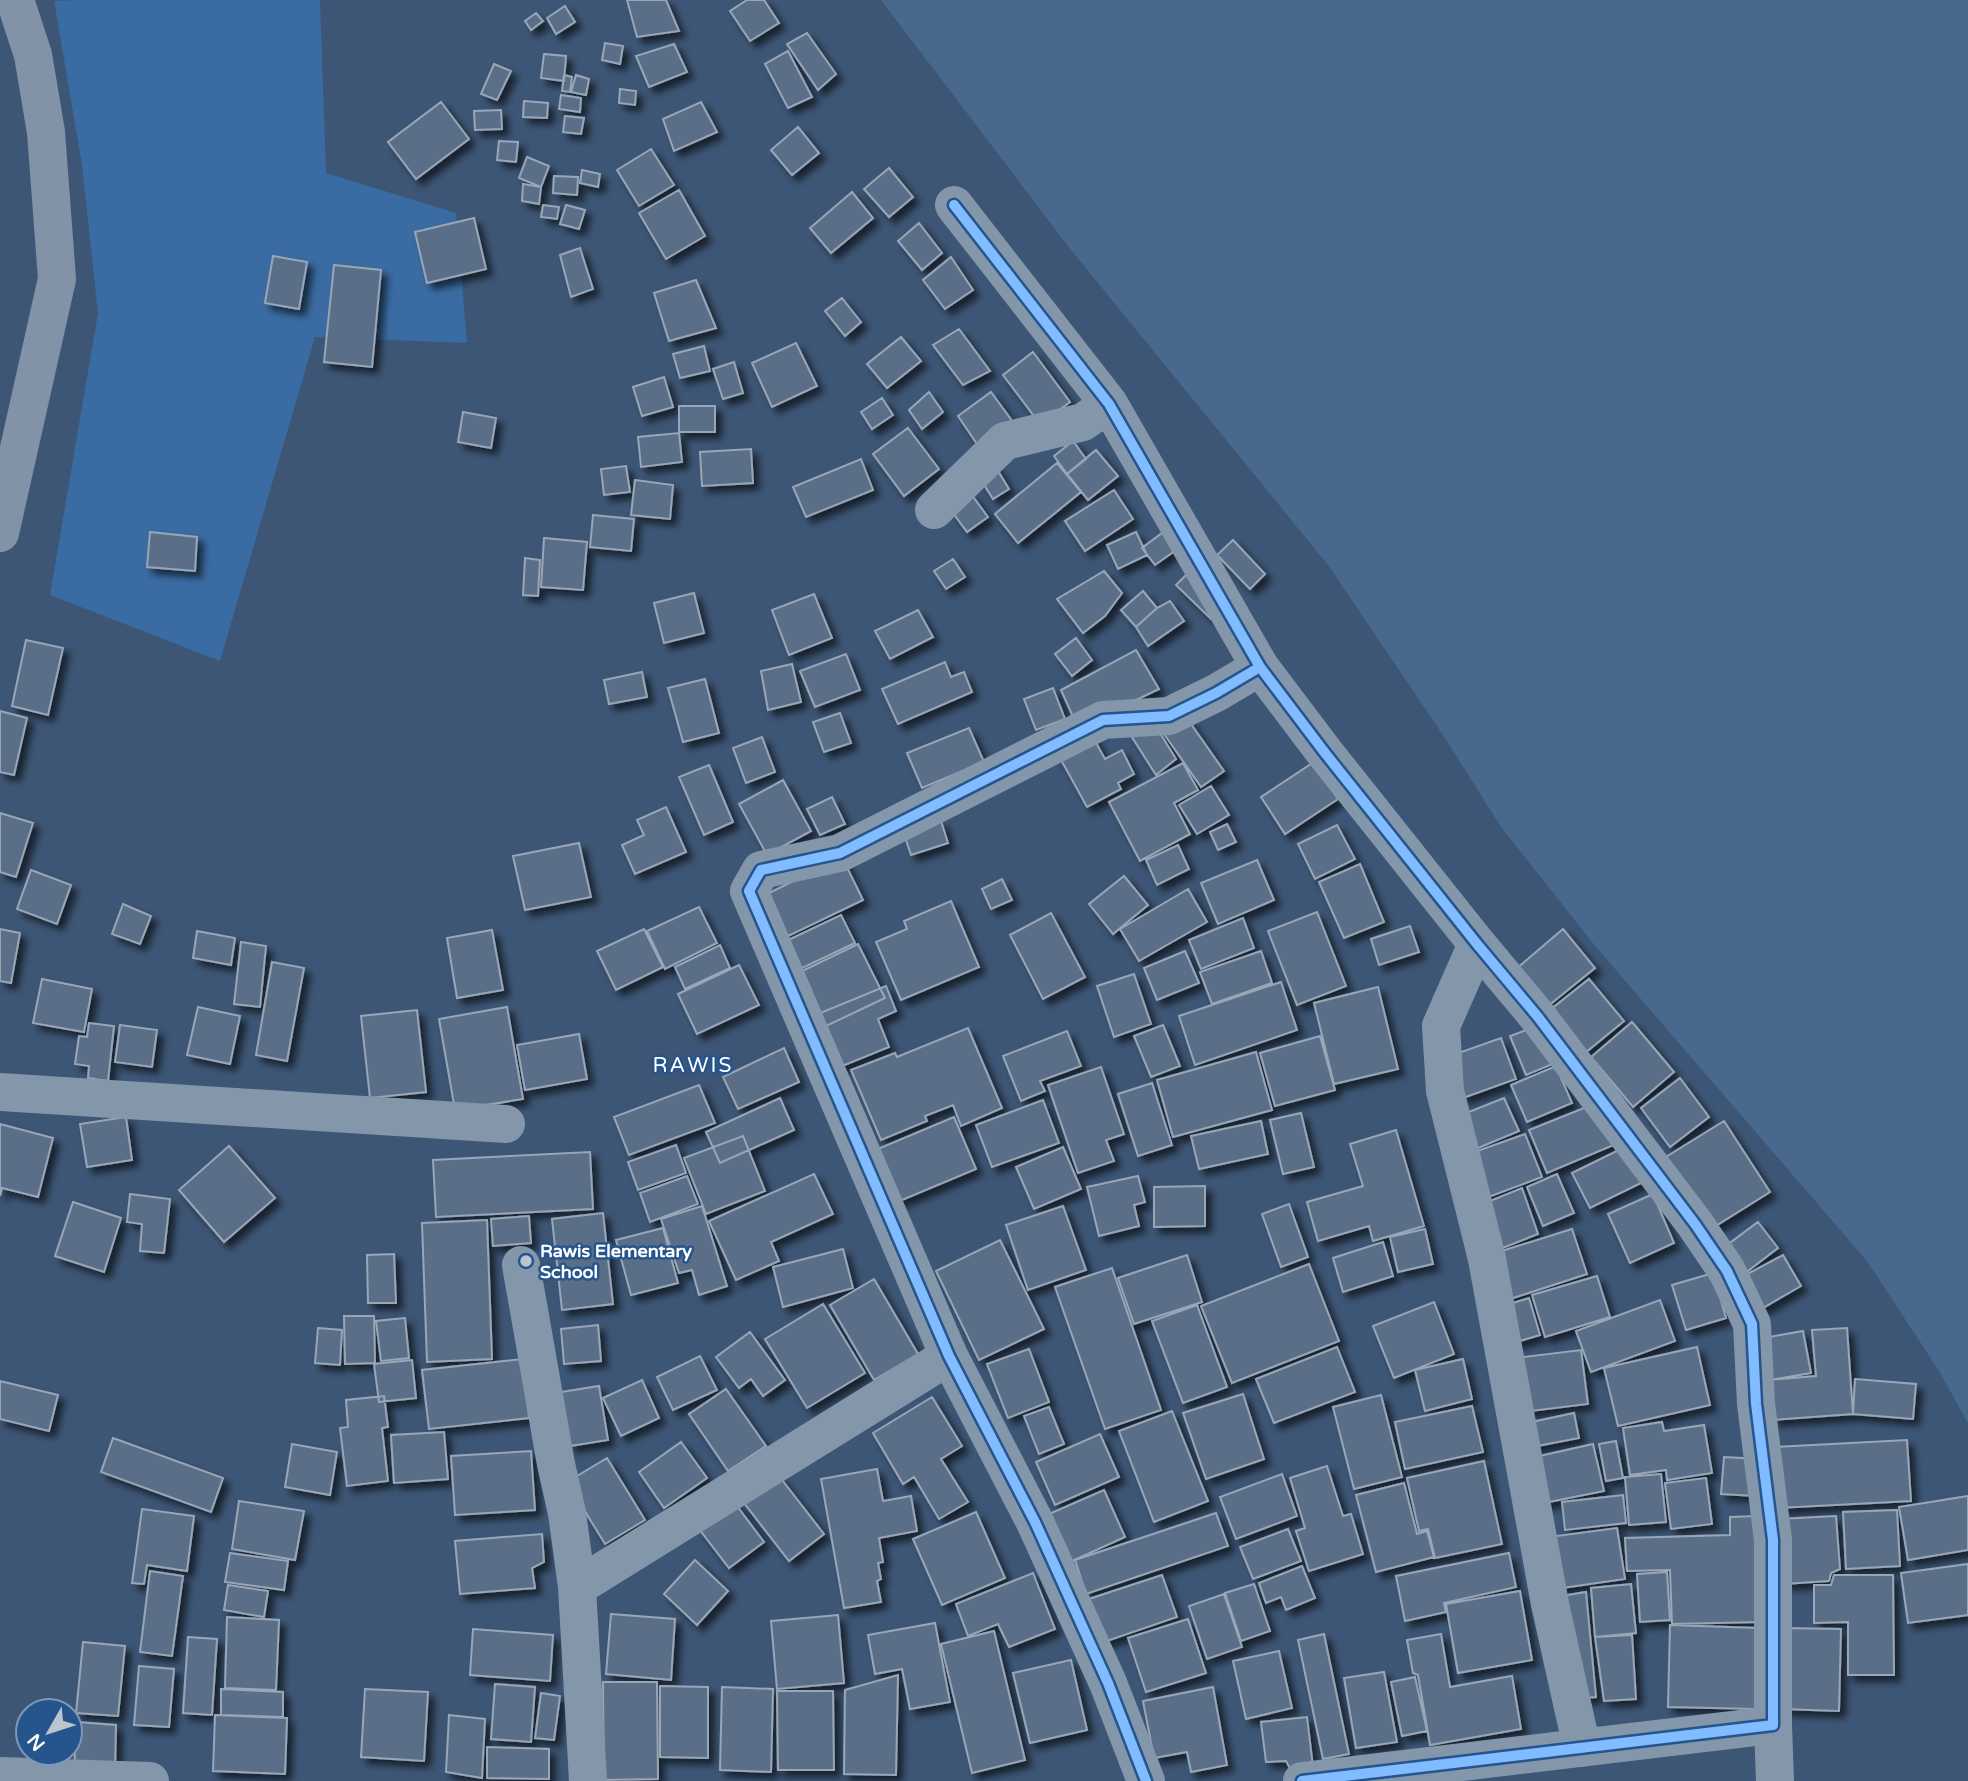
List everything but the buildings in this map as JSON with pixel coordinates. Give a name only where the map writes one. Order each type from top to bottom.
[{"type":"main road","points":[[0,533],[57,279],[46,132],[33,55],[15,0]]},
{"type":"street","points":[[954,205],[1109,404],[1260,667],[1325,753],[1538,1017],[1695,1224],[1727,1271],[1752,1324],[1756,1404],[1773,1540],[1775,1781]]},
{"type":"street","points":[[934,510],[1005,441],[1083,422],[1109,404]]},
{"type":"street","points":[[1146,1781],[1108,1683],[1041,1535],[949,1356],[749,891],[761,870],[840,853],[1103,720],[1169,716],[1260,667]]},
{"type":"street","points":[[1477,944],[1441,1026],[1445,1091],[1488,1259],[1550,1604],[1582,1748]]},
{"type":"street","points":[[0,1092],[506,1124]]},
{"type":"street","points":[[521,1265],[567,1513],[577,1587],[588,1781]]},
{"type":"street","points":[[577,1587],[949,1356]]},
{"type":"street","points":[[1302,1781],[1773,1725]]},
{"type":"street","points":[[0,1776],[150,1781]]},
{"type":"shaded area","points":[[320,0],[326,173],[456,213],[467,343],[315,337],[220,661],[50,595],[98,313],[82,165],[54,1]]},
{"type":"shaded area","points":[[881,0],[1968,0],[1968,1423],[1939,1371],[1867,1261],[1596,947],[1501,827],[1447,741],[1328,565],[1071,250]]},
{"type":"cycle path","points":[[954,205],[1109,404],[1260,667],[1325,753],[1538,1017],[1695,1224],[1727,1271],[1752,1324],[1756,1404],[1773,1540],[1773,1725],[1302,1781]]},
{"type":"cycle path","points":[[1146,1781],[1108,1683],[1035,1522],[949,1356],[749,891],[761,870],[840,853],[1103,720],[1169,716],[1260,667]]},
{"type":"place","name":"Rawis Elementary School","points":[[526,1261]]},
{"type":"district","name":"RAWIS","points":[[693,1065]]}]
